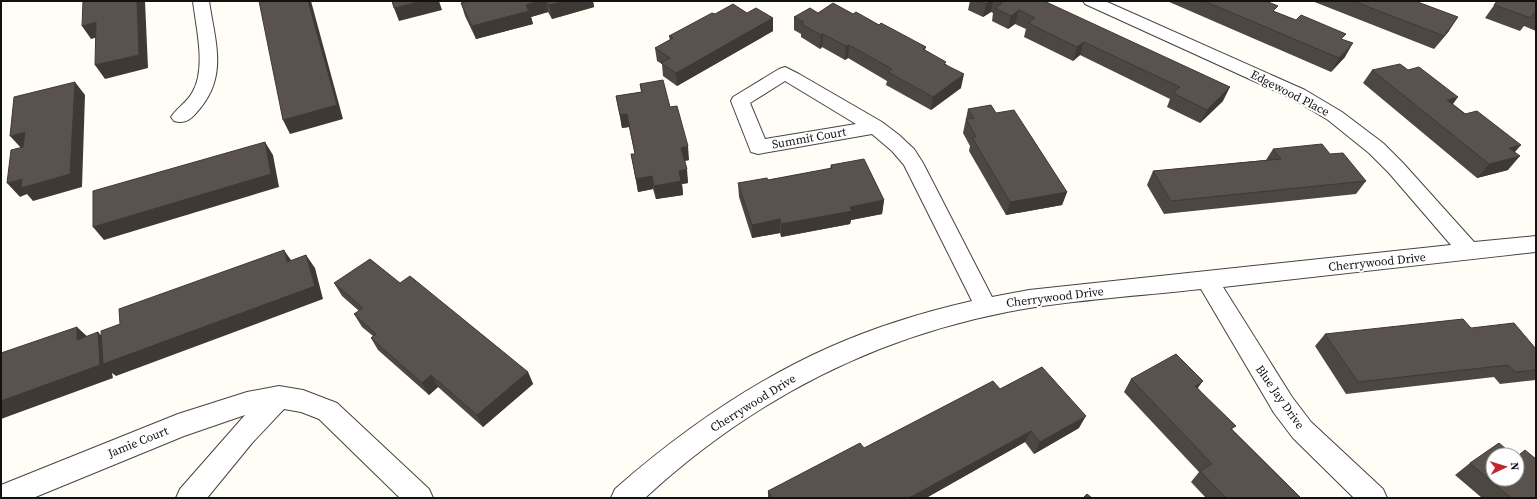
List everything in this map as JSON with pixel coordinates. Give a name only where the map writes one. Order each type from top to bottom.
[{"type":"street","points":[[181,116],[192,107],[200,97],[208,76],[209,67],[200,1]]},
{"type":"street","name":"Edgewood Place","points":[[1091,1],[1298,94],[1335,116],[1360,135],[1386,158],[1470,252]]},
{"type":"street","name":"Summit Court","points":[[875,127],[758,147],[740,101],[785,73],[875,127],[897,143],[905,151],[913,163],[986,307]]},
{"type":"street","name":"Cherrywood Drive","points":[[625,498],[648,476],[711,428],[787,381],[866,343],[937,320],[986,307],[1029,299],[1208,281],[1536,244]]},
{"type":"street","name":"Blue Jay Drive","points":[[1208,281],[1283,405],[1302,430],[1373,498]]},
{"type":"street","points":[[190,498],[232,446],[279,397]]},
{"type":"street","name":"Jamie Court","points":[[1,498],[178,426],[247,403],[279,397],[303,401],[328,411],[419,498]]},
{"type":"building","points":[[83,1],[137,1],[139,55],[95,65],[96,22],[82,26]]},
{"type":"building","points":[[259,1],[308,1],[337,105],[283,120]]},
{"type":"building","points":[[392,1],[421,1],[394,8]]},
{"type":"building","points":[[469,1],[539,1],[526,5],[529,11],[472,26],[461,3]]},
{"type":"building","points":[[546,1],[566,1],[549,5]]},
{"type":"building","points":[[980,1],[990,1],[986,4]]},
{"type":"building","points":[[999,1],[1044,1],[1230,87],[1207,110],[1173,93],[1180,87],[1084,42],[1077,47],[1028,23],[1035,18],[1019,10],[1011,16],[995,8],[1002,3]]},
{"type":"building","points":[[1204,1],[1266,1],[1278,6],[1273,11],[1296,20],[1301,15],[1346,34],[1341,39],[1353,43],[1339,58]]},
{"type":"building","points":[[1353,1],[1415,1],[1458,17],[1444,36]]},
{"type":"building","points":[[1497,1],[1536,1],[1536,14],[1534,13],[1531,18],[1494,5]]},
{"type":"building","points":[[833,3],[853,14],[856,12],[879,25],[881,23],[926,47],[923,49],[946,62],[944,64],[964,74],[933,97],[888,72],[892,69],[849,45],[846,46],[823,34],[821,35],[801,24],[804,22],[794,17],[810,8],[818,13]]},
{"type":"building","points":[[733,4],[747,13],[756,8],[773,18],[676,73],[661,63],[670,58],[655,48],[673,38],[669,36],[712,13],[715,14]]},
{"type":"building","points":[[1400,64],[1408,70],[1419,67],[1458,97],[1447,100],[1465,114],[1477,111],[1521,145],[1509,148],[1520,156],[1489,164],[1372,70]]},
{"type":"building","points":[[663,80],[670,107],[677,106],[688,146],[681,148],[687,169],[679,171],[681,181],[654,186],[652,176],[636,179],[631,154],[635,154],[627,114],[620,115],[616,96],[642,92],[640,84]]},
{"type":"building","points":[[75,82],[70,174],[21,188],[22,179],[7,183],[11,150],[23,147],[25,132],[10,136],[14,97]]},
{"type":"building","points":[[991,105],[996,113],[1014,110],[1067,192],[1010,202],[972,137],[976,137],[966,119],[974,118],[968,109]]},
{"type":"building","points":[[265,142],[271,174],[93,227],[93,191]]},
{"type":"building","points":[[1322,144],[1330,154],[1343,153],[1366,181],[1171,201],[1153,171],[1281,159],[1273,149]]},
{"type":"building","points":[[864,159],[884,200],[850,207],[852,211],[781,224],[780,219],[752,225],[738,183],[767,178],[768,180],[832,168],[831,165]]},
{"type":"building","points":[[284,250],[287,262],[306,255],[315,286],[103,364],[101,331],[120,324],[119,309]]},
{"type":"building","points":[[370,259],[400,283],[410,276],[528,372],[477,415],[431,375],[422,383],[371,338],[376,334],[354,314],[363,308],[334,283]]},
{"type":"building","points":[[1463,319],[1471,328],[1514,323],[1536,349],[1536,370],[1515,372],[1508,365],[1358,382],[1325,334]]},
{"type":"building","points":[[77,327],[77,340],[98,332],[100,365],[1,401],[1,353]]},
{"type":"building","points":[[1176,354],[1203,381],[1195,386],[1236,426],[1231,429],[1301,498],[1226,498],[1200,471],[1212,464],[1131,379]]},
{"type":"building","points":[[1042,367],[1086,416],[1040,442],[1031,431],[909,498],[772,498],[768,491],[860,443],[864,448],[993,381],[1000,389]]},
{"type":"building","points":[[1499,443],[1504,447],[1493,447]]},
{"type":"building","points":[[1525,450],[1536,459],[1536,498],[1511,498],[1498,487],[1525,487]]},
{"type":"building","points":[[1485,453],[1485,476],[1470,463]]},
{"type":"building","points":[[1087,494],[1092,498],[1083,498]]}]
